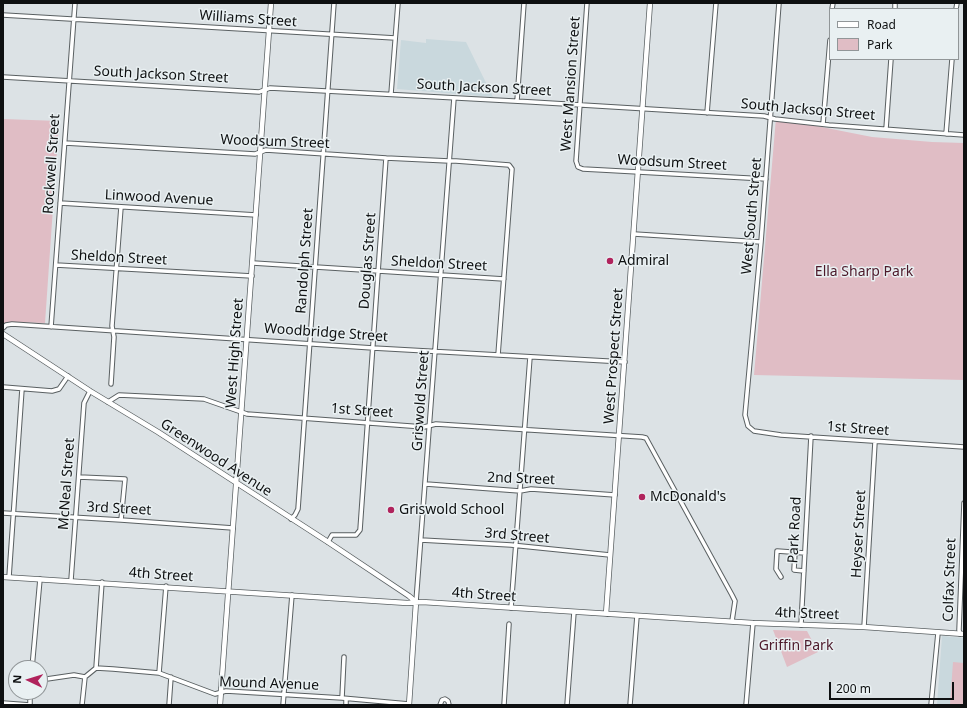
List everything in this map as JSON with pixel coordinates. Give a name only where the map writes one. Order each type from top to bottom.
[{"type":"street","name":"Rockwell Street","points":[[51,327],[75,3]]},
{"type":"street","name":"West High Street","points":[[220,705],[272,3]]},
{"type":"street","name":"Randolph Street","points":[[291,519],[298,509],[334,3]]},
{"type":"street","points":[[391,94],[398,3]]},
{"type":"street","points":[[517,101],[524,3]]},
{"type":"street","name":"West Mansion Street","points":[[578,167],[576,161],[587,3]]},
{"type":"street","name":"West Prospect Street","points":[[606,614],[650,3]]},
{"type":"street","points":[[707,113],[716,3]]},
{"type":"street","name":"West South Street","points":[[750,429],[745,415],[762,242],[779,3]]},
{"type":"street","name":"Williams Street","points":[[3,15],[395,38]]},
{"type":"street","points":[[823,124],[829,52]]},
{"type":"street","points":[[886,129],[891,60]]},
{"type":"street","points":[[946,134],[952,60]]},
{"type":"street","name":"South Jackson Street","points":[[3,77],[259,92],[270,88],[517,101],[764,116],[823,124],[964,135]]},
{"type":"street","name":"Griswold Street","points":[[409,704],[454,98]]},
{"type":"street","name":"Woodsum Street","points":[[65,143],[255,154],[266,150],[386,158],[456,160],[509,165],[512,169],[504,279]]},
{"type":"street","name":"Douglas Street","points":[[328,542],[332,535],[356,535],[359,533],[386,158]]},
{"type":"street","name":"Woodsum Street","points":[[578,167],[583,169],[766,179]]},
{"type":"street","name":"Linwood Avenue","points":[[60,203],[256,215]]},
{"type":"street","points":[[111,384],[112,326],[121,207]]},
{"type":"street","points":[[634,234],[762,242]]},
{"type":"street","name":"Sheldon Street","points":[[253,263],[504,279]]},
{"type":"street","name":"Sheldon Street","points":[[56,265],[252,276]]},
{"type":"street","points":[[498,355],[504,279]]},
{"type":"street","name":"Woodbridge Street","points":[[3,328],[6,325],[12,324],[436,352],[625,362]]},
{"type":"street","name":"Greenwood Avenue","points":[[3,334],[328,542],[416,602]]},
{"type":"street","points":[[511,608],[530,357]]},
{"type":"street","points":[[3,387],[52,391],[56,390],[62,385],[68,376]]},
{"type":"street","points":[[9,577],[22,389]]},
{"type":"street","name":"McNeal Street","points":[[71,580],[84,403],[90,391]]},
{"type":"street","name":"1st Street","points":[[108,402],[119,395],[204,399],[241,413],[424,427],[436,424],[646,438],[735,601],[732,621]]},
{"type":"street","name":"1st Street","points":[[750,429],[759,432],[781,435],[964,447]]},
{"type":"street","name":"Park Road","points":[[801,625],[811,436]]},
{"type":"street","name":"Heyser Street","points":[[864,627],[875,442]]},
{"type":"street","points":[[79,477],[125,479],[121,520]]},
{"type":"street","name":"2nd Street","points":[[426,484],[520,491],[531,489],[615,495]]},
{"type":"street","name":"Colfax Street","points":[[962,634],[959,630],[964,503]]},
{"type":"street","name":"3rd Street","points":[[3,513],[233,528]]},
{"type":"street","name":"3rd Street","points":[[421,540],[516,546],[610,555]]},
{"type":"street","points":[[781,577],[776,569],[777,551],[805,553]]},
{"type":"street","points":[[795,552],[794,570],[804,571]]},
{"type":"street","name":"4th Street","points":[[3,577],[753,623],[864,627],[962,634]]},
{"type":"street","points":[[33,660],[40,579]]},
{"type":"street","points":[[82,705],[85,677],[96,668],[102,582]]},
{"type":"street","points":[[159,673],[166,586]]},
{"type":"street","points":[[283,705],[292,595]]},
{"type":"street","points":[[566,705],[574,612]]},
{"type":"street","points":[[630,705],[637,616]]},
{"type":"street","points":[[746,705],[753,623]]},
{"type":"street","points":[[504,705],[509,624]]},
{"type":"street","points":[[932,705],[938,633]]},
{"type":"street","points":[[344,657],[344,698],[346,705]]},
{"type":"street","name":"Mound Avenue","points":[[96,668],[159,673],[215,694],[226,691],[344,698],[409,704]]},
{"type":"street","points":[[48,679],[74,675],[85,677]]},
{"type":"street","points":[[169,705],[171,677]]},
{"type":"street","points":[[440,705],[442,700],[445,699],[448,701],[449,705]]},
{"type":"street","points":[[3,703],[30,705]]},
{"type":"shaded area","points":[[426,39],[466,42],[493,97],[397,89],[401,40],[426,43]]},
{"type":"shaded area","points":[[942,636],[964,638],[964,705],[937,705]]},
{"type":"green space","name":"Ella Sharp Park","points":[[776,118],[872,137],[964,143],[964,380],[754,375]]},
{"type":"green space","points":[[3,119],[59,121],[45,323],[7,322],[3,325]]},
{"type":"green space","name":"Griffin Park","points":[[773,630],[807,631],[818,652],[787,667]]},
{"type":"green space","points":[[953,662],[964,663],[964,705],[950,704]]},
{"type":"place","name":"Admiral","points":[[610,261]]},
{"type":"place","name":"McDonald's","points":[[642,497]]},
{"type":"place","name":"Griswold School","points":[[391,510]]}]
